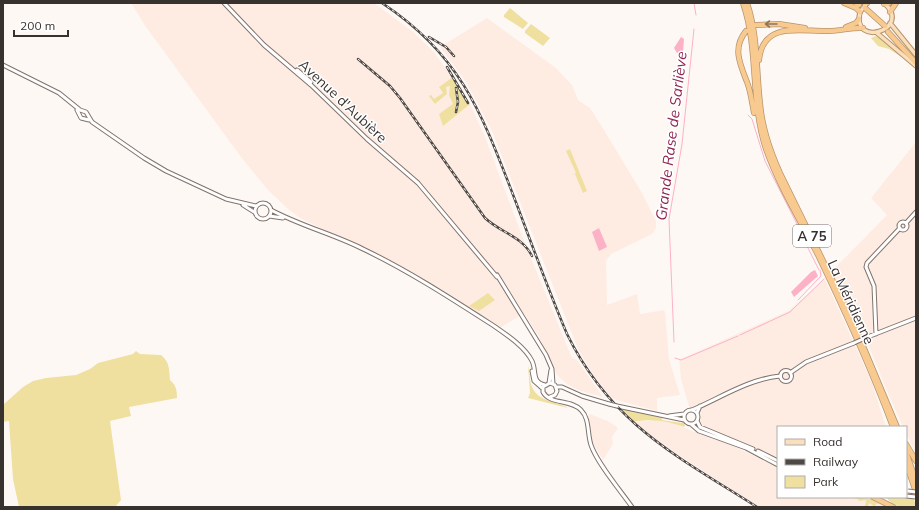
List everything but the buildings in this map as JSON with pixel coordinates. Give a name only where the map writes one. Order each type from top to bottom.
[{"type":"highway","name":"La Méridienne","points":[[742,3],[747,17],[752,46],[757,108],[763,137],[778,177],[850,324],[894,426]]},
{"type":"highway","name":"La Méridienne","points":[[747,3],[754,32],[763,124],[774,160],[850,315],[894,426]]},
{"type":"highway","points":[[844,3],[856,8],[865,7],[884,26]]},
{"type":"highway","points":[[852,3],[858,5]]},
{"type":"highway","points":[[883,3],[889,3]]},
{"type":"highway","points":[[890,12],[896,3]]},
{"type":"highway","points":[[756,25],[772,23],[819,30],[854,25],[859,19]]},
{"type":"highway","points":[[758,76],[761,50],[766,41],[776,34],[796,30],[822,31],[863,28]]},
{"type":"highway","points":[[746,31],[739,44],[738,55],[750,91],[758,126],[763,137]]},
{"type":"highway","points":[[916,60],[889,31],[916,65]]},
{"type":"highway","points":[[907,446],[916,461]]},
{"type":"highway","points":[[907,455],[916,481]]},
{"type":"highway","points":[[907,466],[916,492]]},
{"type":"highway","points":[[875,498],[894,507]]},
{"type":"highway","points":[[886,498],[886,501],[894,507]]},
{"type":"main road","name":"Avenue d'Aubière","points":[[225,3],[264,45],[311,85],[376,146],[412,177],[446,215],[497,277],[535,335],[550,364],[553,373],[554,385]]},
{"type":"main road","points":[[865,7],[859,19],[863,28],[871,33],[877,33],[886,29],[890,23],[890,12],[883,3]]},
{"type":"main road","points":[[890,23],[916,55]]},
{"type":"main road","points":[[877,33],[916,65]]},
{"type":"main road","points":[[3,65],[54,90],[81,113],[81,118],[86,117]]},
{"type":"main road","points":[[81,113],[86,112],[86,117],[92,122],[155,165],[214,194],[240,204],[254,212],[260,219],[269,216],[288,219]]},
{"type":"main road","points":[[240,204],[256,206],[264,203],[268,205],[271,210],[288,219],[363,249],[411,274],[498,329],[523,350],[531,359],[535,380],[540,384],[554,385],[585,397],[609,404],[684,420],[699,431],[746,448],[777,464]]},
{"type":"main road","points":[[254,212],[256,206]]},
{"type":"main road","points":[[269,216],[271,210]]},
{"type":"main road","points":[[876,334],[874,286],[866,267],[867,263],[900,228],[905,229],[906,223],[916,212]]},
{"type":"main road","points":[[790,373],[806,362],[916,318]]},
{"type":"main road","points":[[531,359],[533,380],[543,389],[546,396],[557,401],[576,406],[583,412],[592,448],[632,507]]},
{"type":"main road","points":[[543,389],[547,384],[551,373],[550,364]]},
{"type":"main road","points":[[667,417],[684,414],[709,401],[769,378],[780,376],[785,371],[790,373]]},
{"type":"main road","points":[[780,376],[783,381],[788,381],[791,378],[790,373]]},
{"type":"main road","points":[[769,378],[703,404],[697,414],[697,421],[700,427],[727,437],[777,461]]},
{"type":"main road","points":[[554,385],[557,401]]},
{"type":"main road","points":[[550,397],[562,389],[568,390]]},
{"type":"main road","points":[[691,410],[697,414]]},
{"type":"main road","points":[[684,414],[684,420]]},
{"type":"main road","points":[[691,424],[697,421]]},
{"type":"main road","points":[[907,491],[916,492]]},
{"type":"main road","points":[[908,496],[916,497]]},
{"type":"shaded area","points":[[131,3],[374,3],[412,31],[434,52],[470,104],[485,137],[524,241],[572,358],[577,360],[603,397],[580,391],[567,384],[557,375],[539,337],[524,313],[500,328],[445,291],[379,256],[300,218],[287,208],[267,189],[241,157],[146,27]]},
{"type":"shaded area","points":[[487,18],[556,68],[572,85],[578,100],[590,108],[604,130],[642,193],[656,221],[656,228],[652,234],[611,254],[606,261],[607,305],[637,294],[640,314],[664,310],[665,312],[669,359],[680,395],[657,398],[657,411],[613,399],[605,392],[591,371],[578,349],[492,131],[466,82],[440,47]]},
{"type":"shaded area","points":[[681,37],[684,39],[683,52],[680,54],[677,53],[674,48]]},
{"type":"shaded area","points":[[916,142],[916,454],[907,435],[907,426],[903,426],[867,342],[832,271],[887,215],[871,198]]},
{"type":"shaded area","points":[[599,228],[607,247],[599,251],[592,232]]},
{"type":"shaded area","points":[[815,270],[818,276],[794,297],[791,292],[811,272]]},
{"type":"shaded area","points":[[825,279],[872,383],[886,426],[777,426],[777,460],[740,441],[700,428],[697,420],[698,411],[692,407],[690,410],[681,379],[679,360],[788,311]]},
{"type":"shaded area","points":[[590,414],[610,422],[618,428],[612,437],[613,444],[603,460],[592,442],[587,417]]},
{"type":"shaded area","points":[[656,420],[670,422],[715,440],[721,440],[770,463],[777,467],[777,498],[872,498],[888,507],[759,507],[674,452],[633,422]]},
{"type":"green space","points":[[510,8],[528,23],[523,29],[504,17]]},
{"type":"green space","points":[[531,24],[550,38],[543,46],[525,33]]},
{"type":"green space","points":[[876,36],[882,39],[911,63],[889,49],[878,46],[871,38]]},
{"type":"green space","points":[[453,77],[470,104],[443,126],[439,114],[453,104],[449,95],[450,86],[446,87],[447,94],[435,104],[429,96],[431,95],[434,99],[443,93],[439,87]]},
{"type":"green space","points":[[570,149],[587,191],[583,193],[575,174],[571,175],[576,173],[566,151]]},
{"type":"green space","points":[[488,293],[495,300],[479,311],[469,306]]},
{"type":"green space","points":[[136,351],[140,354],[161,355],[166,360],[170,380],[176,388],[177,398],[129,407],[131,416],[110,421],[121,500],[115,507],[19,507],[13,479],[9,421],[3,422],[3,405],[23,387],[33,381],[76,375],[90,369],[98,363],[133,354]]},
{"type":"green space","points":[[528,365],[533,390],[546,400],[568,408],[528,398],[530,393]]},
{"type":"green space","points":[[619,408],[662,418],[662,420],[682,423],[681,421],[683,421],[685,425],[684,427],[672,423],[653,420],[633,422]]},
{"type":"green space","points":[[853,498],[872,499],[879,504],[876,504],[875,507],[869,503],[868,507],[865,507],[866,500],[859,501],[858,499]]},
{"type":"green space","points":[[887,498],[914,499],[916,507],[896,506]]},
{"type":"waterway","name":"Grande Rase de Sarliève","points":[[694,3],[696,15]]},
{"type":"waterway","name":"Grande Rase de Sarliève","points":[[674,342],[669,219],[682,144],[694,29]]},
{"type":"waterway","points":[[748,115],[752,119],[765,161],[799,228]]},
{"type":"waterway","points":[[799,230],[819,270]]},
{"type":"waterway","points":[[798,300],[821,276],[820,270]]},
{"type":"waterway","points":[[740,335],[790,312],[824,279]]},
{"type":"waterway","points":[[675,358],[681,360],[738,336]]},
{"type":"railway","points":[[382,3],[408,22],[430,42],[449,63],[464,86],[489,135],[567,334],[585,365],[604,392],[625,415],[673,454],[757,507]]},
{"type":"railway","points":[[429,37],[446,47],[454,56]]},
{"type":"railway","points":[[358,59],[390,86],[400,98],[485,218],[517,239],[528,249],[532,256]]},
{"type":"railway","points":[[447,67],[468,103]]},
{"type":"railway","points":[[456,88],[458,102],[456,112]]}]
